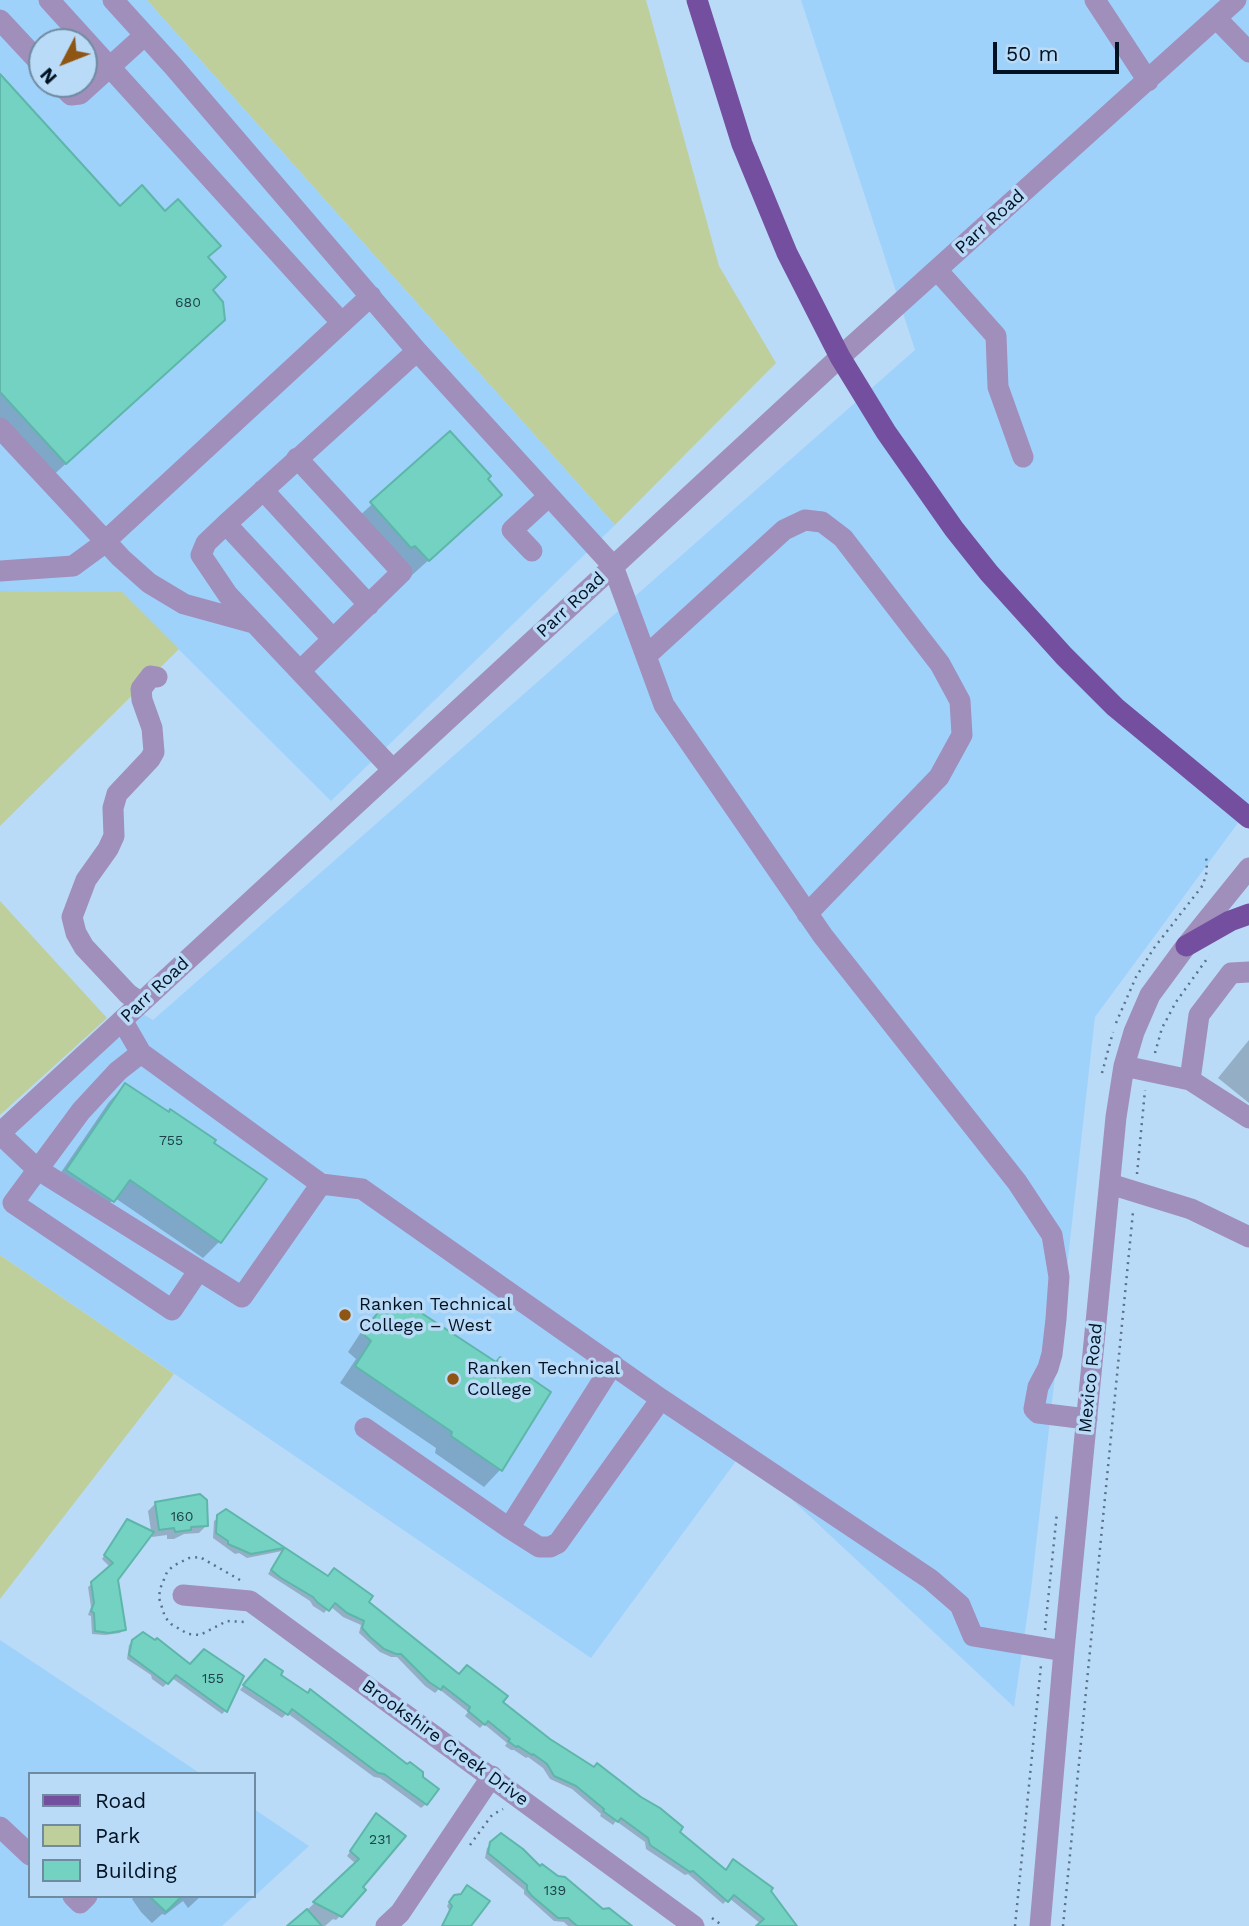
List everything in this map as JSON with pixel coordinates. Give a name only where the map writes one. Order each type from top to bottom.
[{"type":"main road","points":[[697,0],[724,93],[758,187],[787,253],[840,357],[917,478],[989,573],[1115,707],[1249,818]]},
{"type":"main road","points":[[1186,946],[1230,921],[1249,914]]},
{"type":"street","points":[[49,0],[342,323]]},
{"type":"street","points":[[113,0],[417,351],[613,566],[664,705],[807,914],[1017,1182],[1052,1235],[1059,1277],[1056,1319],[1052,1354],[1038,1387],[1034,1409],[1038,1413],[1087,1419]]},
{"type":"street","points":[[1095,0],[1148,81]]},
{"type":"street","name":"Parr Road","points":[[0,1133],[840,357],[1236,0]]},
{"type":"street","points":[[1216,18],[1249,52]]},
{"type":"street","points":[[0,20],[28,50]]},
{"type":"street","points":[[98,78],[145,35]]},
{"type":"street","points":[[937,270],[996,336],[998,387],[1023,457]]},
{"type":"street","points":[[0,571],[73,566],[105,541],[370,296]]},
{"type":"street","points":[[393,770],[228,595],[201,555],[206,543],[226,524],[417,351]]},
{"type":"street","points":[[0,428],[105,541],[149,583],[184,604],[255,623]]},
{"type":"street","points":[[297,458],[402,572],[300,671]]},
{"type":"street","points":[[263,490],[369,605]]},
{"type":"street","points":[[533,551],[512,530],[549,496]]},
{"type":"street","points":[[646,656],[785,530],[805,520],[822,522],[843,538],[940,664],[960,701],[962,735],[939,777],[807,914]]},
{"type":"street","points":[[226,524],[333,639]]},
{"type":"street","points":[[141,1003],[128,994],[85,947],[76,933],[72,917],[86,880],[111,844],[115,827],[113,808],[117,794],[150,760],[154,752],[152,728],[141,690],[151,676],[157,677]]},
{"type":"street","name":"Mexico Road","points":[[1040,1926],[1064,1651],[1124,1066],[1134,1032],[1150,995],[1249,868]]},
{"type":"street","points":[[1190,1080],[1199,1015],[1231,973],[1249,972]]},
{"type":"street","points":[[122,1020],[141,1053],[321,1184],[362,1189],[661,1399],[930,1579],[960,1605],[974,1636],[1064,1651]]},
{"type":"street","points":[[141,1053],[118,1071],[81,1111],[13,1203],[172,1310],[199,1270]]},
{"type":"street","points":[[1124,1066],[1190,1080],[1249,1118]]},
{"type":"street","points":[[0,1133],[37,1169],[242,1297],[321,1184]]},
{"type":"street","points":[[1110,1184],[1191,1209],[1249,1237]]},
{"type":"street","points":[[509,1528],[613,1364]]},
{"type":"street","points":[[365,1428],[509,1528],[539,1547],[550,1548],[558,1543],[661,1399]]},
{"type":"street","name":"Brookshire Creek Drive","points":[[183,1595],[250,1601],[694,1926]]},
{"type":"street","points":[[386,1926],[400,1913],[492,1776]]},
{"type":"street","points":[[0,1826],[28,1853]]},
{"type":"path","points":[[1063,1926],[1144,1095],[1162,1028],[1176,1002],[1213,951]]},
{"type":"shaded area","points":[[0,0],[147,0],[615,525],[331,801],[122,593],[0,591]]},
{"type":"shaded area","points":[[801,0],[1249,0],[1249,808],[1095,1017],[1031,1590],[1014,1707],[742,1453],[591,1658],[0,1255],[0,1133],[135,1009],[153,1020],[915,350]]},
{"type":"shaded area","points":[[0,1640],[198,1772],[28,1772],[28,1898],[252,1898],[222,1926],[0,1926]]},
{"type":"shaded area","points":[[256,1810],[309,1846],[256,1895]]},
{"type":"green space","points":[[147,0],[646,0],[719,266],[776,363],[615,525]]},
{"type":"green space","points":[[0,591],[122,592],[179,649],[0,826]]},
{"type":"green space","points":[[0,901],[107,1018],[0,1115]]},
{"type":"green space","points":[[0,1255],[174,1374],[0,1599]]},
{"type":"building","points":[[0,74],[120,206],[142,185],[165,211],[178,199],[221,246],[208,257],[226,277],[213,290],[223,302],[225,320],[66,464],[0,392]]},
{"type":"building","points":[[450,431],[491,476],[488,479],[502,495],[429,561],[415,546],[411,548],[370,502]]},
{"type":"building","points":[[125,1083],[216,1140],[214,1143],[267,1179],[221,1243],[130,1180],[114,1202],[66,1170]]},
{"type":"building","name":"Ranken Technical College","points":[[400,1299],[496,1362],[500,1357],[551,1392],[502,1471],[451,1436],[452,1432],[355,1366],[371,1341],[363,1334],[383,1305],[391,1309]]},
{"type":"building","points":[[200,1494],[207,1500],[208,1526],[175,1532],[174,1528],[159,1530],[155,1502]]},
{"type":"building","points":[[226,1509],[328,1576],[334,1568],[373,1596],[369,1602],[459,1674],[467,1665],[508,1696],[503,1702],[550,1739],[594,1767],[597,1763],[660,1808],[683,1827],[680,1832],[726,1870],[733,1859],[773,1888],[771,1891],[797,1926],[756,1926],[764,1919],[734,1895],[728,1902],[693,1871],[690,1872],[650,1845],[648,1838],[621,1818],[618,1822],[576,1786],[554,1776],[547,1764],[516,1747],[488,1721],[485,1725],[468,1711],[470,1707],[443,1686],[441,1690],[429,1682],[401,1654],[384,1649],[370,1637],[362,1628],[364,1621],[347,1613],[335,1603],[329,1611],[313,1597],[281,1578],[271,1570],[284,1548],[251,1554],[228,1544],[228,1541],[216,1533],[217,1515]]},
{"type":"building","points":[[127,1519],[154,1532],[118,1580],[126,1630],[109,1633],[95,1631],[94,1613],[91,1611],[94,1603],[91,1582],[113,1563],[104,1555]]},
{"type":"building","points":[[143,1632],[155,1640],[157,1638],[190,1664],[204,1649],[244,1676],[227,1712],[176,1675],[168,1684],[129,1655],[132,1640]]},
{"type":"building","points":[[265,1659],[283,1671],[281,1675],[308,1693],[310,1689],[407,1764],[410,1762],[423,1772],[423,1777],[439,1789],[427,1805],[384,1774],[378,1773],[292,1709],[288,1715],[243,1685]]},
{"type":"building","points":[[376,1813],[406,1836],[363,1887],[366,1890],[342,1917],[313,1902],[359,1859],[350,1851]]},
{"type":"building","points":[[501,1833],[540,1866],[542,1864],[558,1876],[565,1877],[603,1909],[609,1908],[632,1926],[577,1926],[568,1918],[558,1918],[532,1896],[527,1885],[488,1853],[490,1842]]},
{"type":"building","points":[[467,1885],[490,1901],[471,1926],[442,1926],[452,1906],[449,1902],[454,1895],[461,1894]]},
{"type":"building","points":[[151,1898],[180,1898],[166,1912]]},
{"type":"building","points":[[307,1909],[322,1926],[287,1926]]},
{"type":"place","name":"Ranken Technical College – West","points":[[345,1315]]},
{"type":"place","name":"Ranken Technical College","points":[[453,1379]]}]
